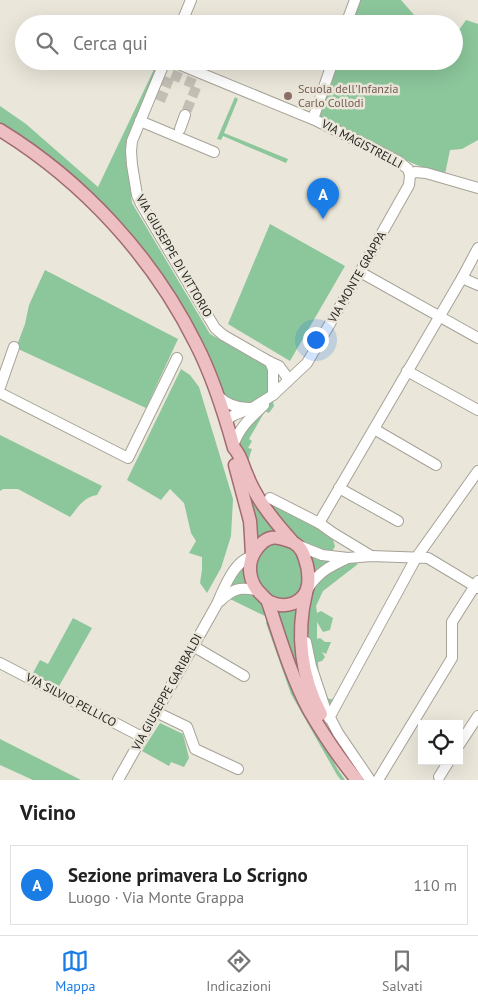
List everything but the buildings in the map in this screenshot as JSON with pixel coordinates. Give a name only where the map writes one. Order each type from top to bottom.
[{"type":"main road","points":[[0,130],[45,160],[98,208],[132,247],[162,286],[179,314],[198,349],[218,395],[234,447],[256,494],[306,561],[308,573],[307,590],[302,608],[301,643],[308,685],[316,705],[347,759],[368,779]]},
{"type":"main road","points":[[234,447],[234,457],[250,521],[252,557],[250,576],[256,590],[268,602],[289,663],[309,709],[341,760],[368,779]]},
{"type":"main road","points":[[252,557],[260,544],[270,538],[277,537],[295,544]]},
{"type":"main road","points":[[268,602],[292,605],[301,600],[307,590]]},
{"type":"street","points":[[185,15],[191,0]]},
{"type":"street","points":[[349,15],[355,0]]},
{"type":"street","name":"VIA GIUSEPPE DI VITTORIO","points":[[161,70],[132,141],[131,156],[136,194],[140,204],[215,328],[223,335],[274,366],[292,372],[299,370]]},
{"type":"street","name":"VIA MAGISTRELLI","points":[[193,70],[313,119],[398,160],[408,169],[410,174]]},
{"type":"street","points":[[313,119],[330,70]]},
{"type":"street","points":[[180,129],[185,115]]},
{"type":"street","points":[[140,121],[210,150]]},
{"type":"street","points":[[410,174],[420,172],[478,188]]},
{"type":"street","name":"VIA MONTE GRAPPA","points":[[234,447],[237,434],[244,424],[307,363],[408,185],[410,174]]},
{"type":"street","points":[[319,523],[478,248]]},
{"type":"street","points":[[360,272],[478,338]]},
{"type":"street","points":[[462,278],[478,285]]},
{"type":"street","points":[[0,387],[14,347]]},
{"type":"street","points":[[0,393],[128,458],[177,358]]},
{"type":"street","points":[[273,395],[274,366]]},
{"type":"street","name":"VIA GIUSEPPE DI VITTORIO","points":[[274,366],[280,378],[287,382]]},
{"type":"street","points":[[408,372],[478,410]]},
{"type":"street","points":[[218,395],[231,405],[244,408],[254,407]]},
{"type":"street","name":"VIA MONTE GRAPPA","points":[[227,423],[229,418],[254,407],[273,395]]},
{"type":"street","points":[[374,429],[436,465]]},
{"type":"street","points":[[329,718],[416,558],[478,471]]},
{"type":"street","points":[[340,488],[398,521]]},
{"type":"street","points":[[270,498],[319,523],[371,556]]},
{"type":"street","points":[[329,556],[336,553],[339,545],[333,533]]},
{"type":"street","points":[[295,544],[329,556],[348,558],[371,556],[428,558],[477,585],[452,622],[452,658],[368,779],[329,718],[309,657],[302,608]]},
{"type":"street","name":"VIA GIUSEPPE GARIBALDI","points":[[118,780],[217,604],[231,575],[244,559],[252,557]]},
{"type":"street","points":[[307,590],[316,576],[328,567],[348,558]]},
{"type":"street","name":"VIA GIUSEPPE GARIBALDI","points":[[217,604],[229,593],[237,589],[256,590]]},
{"type":"street","points":[[193,646],[244,676]]},
{"type":"street","name":"VIA SILVIO PELLICO","points":[[0,663],[142,737]]},
{"type":"street","points":[[156,712],[187,727],[195,749],[238,769]]},
{"type":"street","points":[[463,739],[478,716]]},
{"type":"street","points":[[439,777],[446,765]]},
{"type":"green space","points":[[360,0],[401,0],[414,15],[354,15]]},
{"type":"green space","points":[[466,20],[478,24],[478,140],[462,149],[450,150],[445,174],[410,162],[371,141],[319,117],[335,70],[463,70],[463,24]]},
{"type":"green space","points":[[154,70],[156,70],[127,145],[132,203],[210,334],[264,364],[269,370],[270,391],[250,405],[226,400],[172,293],[22,138],[0,123],[0,106],[26,124],[98,187]]},
{"type":"green space","points":[[235,97],[238,99],[224,133],[288,159],[286,163],[223,136],[221,140],[217,139]]},
{"type":"green space","points":[[270,224],[345,266],[290,361],[228,324]]},
{"type":"green space","points":[[45,270],[178,339],[146,408],[16,348],[25,324],[29,305]]},
{"type":"green space","points":[[181,369],[190,375],[199,387],[233,499],[231,536],[221,568],[207,593],[200,583],[202,557],[189,553],[196,541],[191,533],[184,503],[170,489],[161,500],[127,480]]},
{"type":"green space","points":[[273,402],[274,406],[269,413],[265,411],[249,439],[252,441],[248,448],[252,449],[249,472],[252,481],[240,453],[238,440],[247,424]]},
{"type":"green space","points":[[0,435],[102,486],[97,495],[85,500],[70,517],[18,489],[3,489],[0,491]]},
{"type":"green space","points":[[247,483],[282,533],[254,546]]},
{"type":"green space","points":[[254,485],[260,493],[319,529],[333,540],[335,546],[332,551],[323,552],[310,548],[286,531],[275,518]]},
{"type":"green space","points":[[274,541],[295,548],[305,571],[301,594],[281,601],[267,595],[255,576],[258,555]]},
{"type":"green space","points":[[306,552],[340,558],[312,577]]},
{"type":"green space","points":[[353,562],[358,564],[323,591],[316,606],[317,613],[321,611],[333,618],[330,630],[323,632],[317,622],[317,639],[320,638],[325,642],[331,642],[326,654],[322,652],[325,657],[322,661],[318,662],[324,692],[329,699],[335,698],[331,703],[327,704],[310,646],[307,624],[310,593],[320,577]]},
{"type":"green space","points":[[243,564],[249,585],[228,587]]},
{"type":"green space","points":[[242,592],[255,595],[263,603],[313,724],[345,780],[341,780],[337,775],[291,694],[265,616],[230,599]]},
{"type":"green space","points":[[299,608],[302,675],[299,677],[275,609],[281,611]]},
{"type":"green space","points":[[73,618],[92,628],[58,688],[33,673],[40,660],[48,664]]},
{"type":"green space","points":[[160,723],[183,734],[189,758],[184,767],[171,762],[169,766],[142,751]]},
{"type":"green space","points":[[0,739],[81,780],[33,780],[0,765]]},
{"type":"tunnel","points":[[160,101],[171,74],[197,85],[185,115]]},
{"type":"place","name":"Scuola dell'Infanzia Carlo Collodi","points":[[288,96]]},
{"type":"place","name":"Sezione primavera Lo Scrigno","points":[[323,219]]}]
